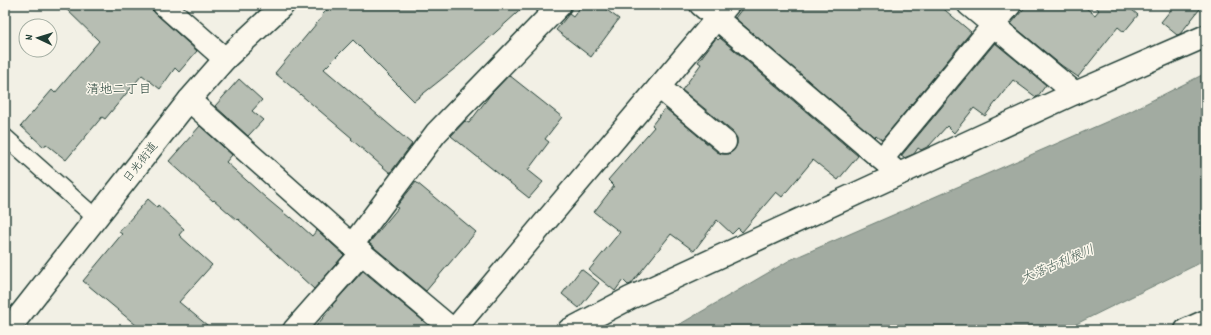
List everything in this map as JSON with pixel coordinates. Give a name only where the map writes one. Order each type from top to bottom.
[{"type":"street","points":[[164,5],[225,59]]},
{"type":"street","name":"日光街道","points":[[8,330],[189,100],[225,59],[283,5]]},
{"type":"street","points":[[294,330],[357,249],[436,133],[560,5]]},
{"type":"street","points":[[969,5],[1075,93]]},
{"type":"street","points":[[882,159],[1010,5]]},
{"type":"street","points":[[189,100],[357,249],[454,330],[659,87],[715,9],[899,174]]},
{"type":"street","points":[[569,330],[630,298],[1075,93],[1206,36]]},
{"type":"street","points":[[659,87],[726,142]]},
{"type":"street","points":[[1186,330],[1206,321]]},
{"type":"lane","points":[[5,137],[96,218]]},
{"type":"water","name":"大落古利根川","points":[[1206,73],[1206,260],[1064,330],[670,330],[790,260],[1129,112]]},
{"type":"building","points":[[62,5],[147,5],[197,51],[179,72],[175,68],[160,89],[142,75],[105,119],[102,117],[66,160],[46,144],[44,147],[21,126],[52,90],[55,93],[99,41]]},
{"type":"building","points":[[332,5],[526,5],[458,66],[414,101],[353,40],[324,69],[412,144],[390,173],[351,139],[352,138],[275,73],[322,17],[321,16]]},
{"type":"building","points":[[582,5],[600,5],[619,19],[591,57],[556,30],[569,14],[573,17]]},
{"type":"building","points":[[745,5],[939,5],[971,32],[882,140],[876,135],[874,137],[735,18]]},
{"type":"building","points":[[1027,5],[1082,5],[1095,15],[1099,10],[1093,5],[1134,5],[1131,9],[1138,15],[1124,32],[1118,27],[1078,77],[1011,24]]},
{"type":"building","points":[[1175,5],[1203,5],[1180,34],[1177,35],[1161,22]]},
{"type":"building","points":[[716,38],[718,40],[720,38],[858,156],[838,180],[813,160],[782,197],[776,192],[742,232],[738,228],[732,234],[717,220],[694,251],[671,234],[631,284],[628,285],[623,280],[615,291],[589,270],[620,232],[594,212],[614,186],[608,180],[654,127],[652,125],[665,108],[717,152],[729,154],[734,150],[737,144],[737,138],[733,132],[682,90],[701,64],[698,62]]},
{"type":"building","points":[[995,43],[1046,85],[1038,96],[1036,97],[1013,80],[985,116],[974,108],[954,133],[947,126],[929,146],[921,150],[918,148],[914,154],[904,158],[901,156]]},
{"type":"building","points":[[509,75],[562,117],[545,139],[549,142],[528,170],[543,182],[529,198],[451,136],[465,121],[469,123],[491,94]]},
{"type":"building","points":[[239,79],[262,100],[252,111],[263,120],[248,136],[215,106]]},
{"type":"building","points":[[200,126],[232,155],[226,162],[266,198],[290,218],[291,217],[312,236],[317,230],[344,255],[314,289],[238,219],[237,220],[214,200],[213,201],[169,161]]},
{"type":"building","points":[[416,182],[476,232],[426,291],[369,243],[398,208],[396,207]]},
{"type":"building","points":[[148,199],[157,207],[158,205],[184,229],[179,235],[212,265],[179,302],[213,330],[142,330],[83,281],[122,234],[119,232]]},
{"type":"building","points":[[581,269],[599,283],[579,308],[562,294]]},
{"type":"building","points":[[363,271],[434,330],[313,330],[333,306],[332,305]]},
{"type":"district","name":"清地二丁目","points":[[119,88]]}]
